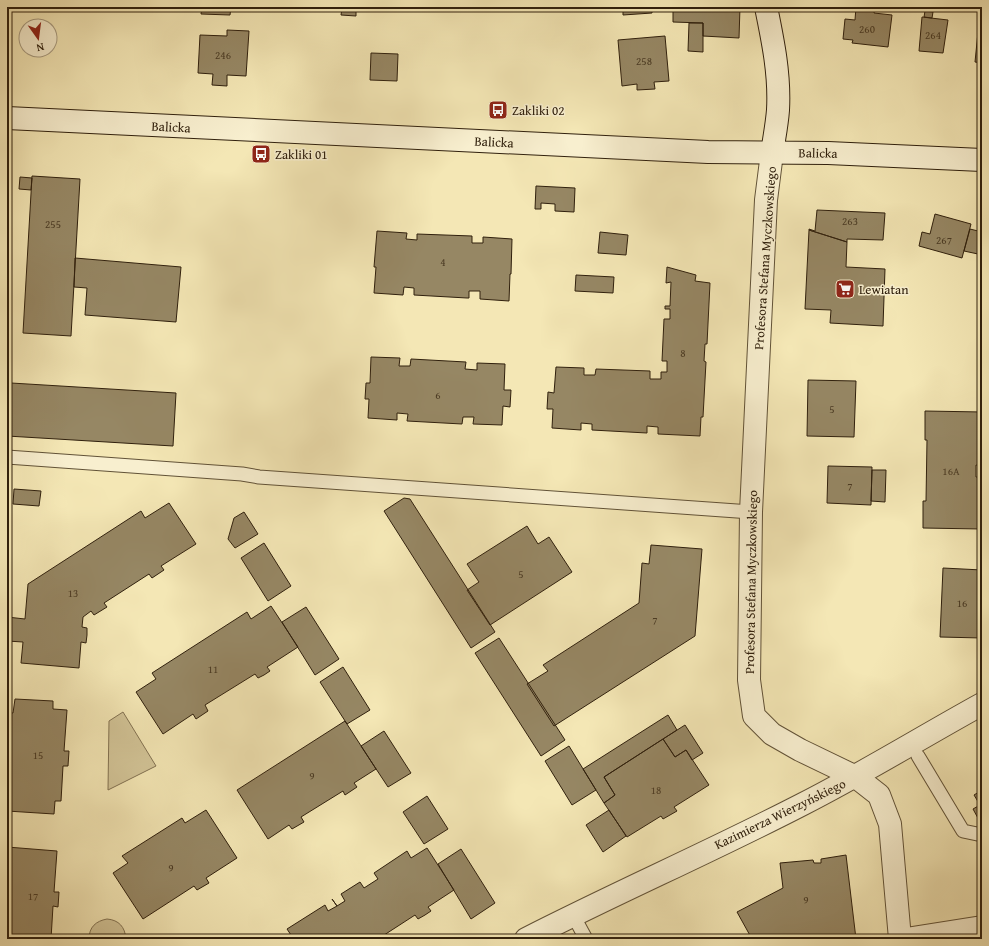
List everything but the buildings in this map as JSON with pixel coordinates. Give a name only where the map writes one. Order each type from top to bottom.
[{"type":"street","name":"Profesora Stefana Myczkowskiego","points":[[766,7],[775,48],[778,110],[766,200],[751,512],[749,680],[754,716],[772,734],[800,750],[856,777],[879,795],[890,824],[900,939]]},
{"type":"street","name":"Balicka","points":[[7,118],[708,152],[867,154],[982,160]]},
{"type":"street","name":"Kazimierza Wierzyńskiego","points":[[526,939],[802,805],[856,777],[912,743],[982,704]]},
{"type":"street","points":[[906,939],[982,926]]},
{"type":"lane","points":[[7,457],[242,474],[267,478],[751,512]]},
{"type":"lane","points":[[918,756],[963,831],[982,835]]},
{"type":"lane","points":[[573,915],[586,939]]},
{"type":"shaded area","points":[[123,712],[156,766],[108,790],[109,721]]},
{"type":"shaded area","points":[[107,919],[115,921],[121,925],[126,939],[89,939],[90,931],[94,925]]},
{"type":"place","name":"Zakliki 02","points":[[498,110]]},
{"type":"place","name":"Zakliki 01","points":[[261,154]]},
{"type":"place","name":"Lewiatan","points":[[845,289]]}]
